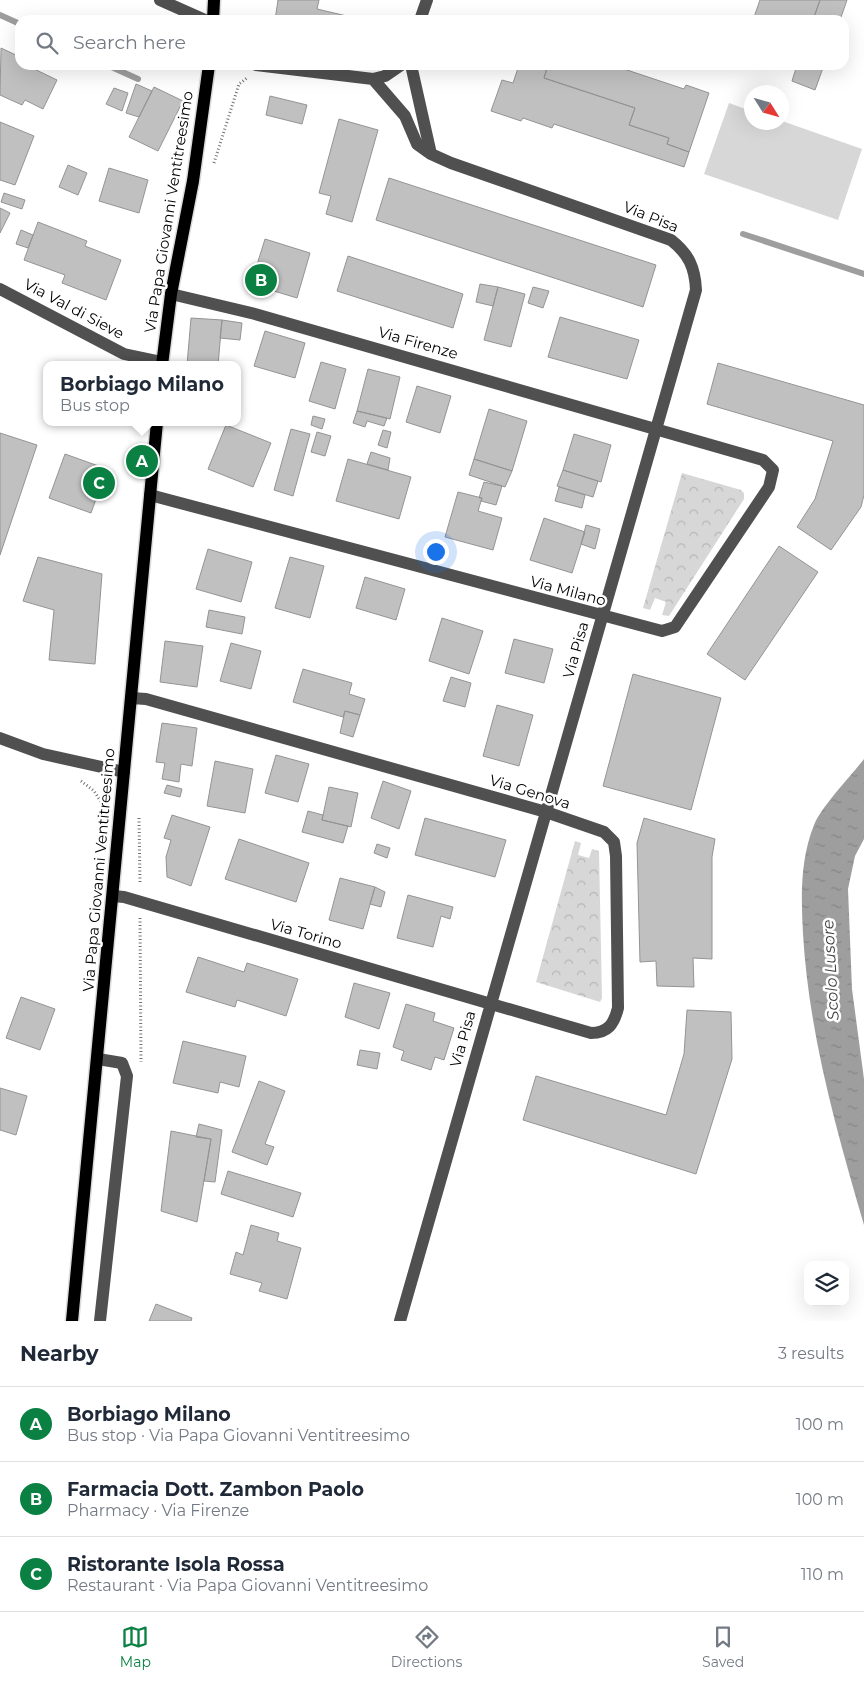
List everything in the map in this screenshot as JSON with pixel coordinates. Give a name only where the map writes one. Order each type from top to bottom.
[{"type":"main road","points":[[213,15],[214,0]]},
{"type":"main road","name":"Via Papa Giovanni Ventitreesimo","points":[[162,361],[171,294],[193,181],[208,70]]},
{"type":"main road","name":"Via Papa Giovanni Ventitreesimo","points":[[72,1321],[157,426]]},
{"type":"street","points":[[160,0],[194,15]]},
{"type":"street","points":[[422,15],[427,0]]},
{"type":"street","points":[[298,70],[373,79],[385,76],[393,70]]},
{"type":"street","points":[[412,70],[431,154]]},
{"type":"street","name":"Via Pisa","points":[[373,79],[405,116],[417,144],[431,154],[671,240],[683,249],[691,261],[696,276],[696,290],[400,1321]]},
{"type":"street","name":"Via Val di Sieve","points":[[0,288],[124,354],[151,361]]},
{"type":"street","name":"Via Firenze","points":[[171,294],[247,312],[656,427]]},
{"type":"street","name":"Via Milano","points":[[150,495],[602,617],[662,631],[675,627],[768,487],[773,470],[763,460],[656,427]]},
{"type":"street","name":"Via Genova","points":[[131,698],[146,699],[546,812],[604,832],[614,842],[618,1008],[615,1020],[608,1029],[601,1033],[591,1033],[490,1004]]},
{"type":"street","points":[[0,738],[43,754],[124,772]]},
{"type":"street","name":"Via Torino","points":[[113,896],[124,897],[490,1004]]},
{"type":"street","points":[[98,1059],[122,1063],[127,1076],[100,1321]]},
{"type":"path","points":[[213,168],[238,84],[250,77]]},
{"type":"path","points":[[78,780],[100,797],[104,810]]},
{"type":"green space","points":[[729,103],[744,108],[744,130],[789,130],[789,123],[862,149],[838,220],[704,174]]},
{"type":"green space","points":[[682,473],[741,490],[744,493],[744,499],[669,616],[662,615],[666,602],[655,598],[650,610],[643,608]]},
{"type":"green space","points":[[575,841],[581,843],[578,855],[589,858],[592,849],[599,851],[602,998],[600,1002],[536,982]]},
{"type":"water","name":"Scolo Lusore","points":[[864,759],[864,839],[855,856],[848,889],[852,989],[864,1079],[864,1225],[825,1081],[811,1008],[803,934],[802,879],[809,838],[818,817]]},
{"type":"building","points":[[278,0],[319,0],[317,9],[342,15],[276,15]]},
{"type":"building","points":[[760,0],[820,0],[815,15],[755,15]]},
{"type":"building","points":[[820,0],[847,0],[842,15],[815,15]]},
{"type":"building","points":[[1,48],[15,55],[15,70],[36,70],[57,80],[43,109],[25,100],[22,105],[0,95]]},
{"type":"building","points":[[517,70],[546,70],[544,78],[635,108],[629,125],[669,138],[667,144],[689,152],[684,167],[554,124],[552,128],[523,118],[521,121],[491,111],[502,80],[513,83]]},
{"type":"building","points":[[546,70],[627,70],[684,89],[686,85],[709,93],[689,152],[667,144],[669,138],[629,125],[635,108],[544,78]]},
{"type":"building","points":[[795,70],[822,70],[815,90],[792,81]]},
{"type":"building","points":[[136,84],[152,91],[139,117],[126,113]]},
{"type":"building","points":[[154,87],[183,101],[158,151],[129,137]]},
{"type":"building","points":[[114,88],[128,93],[122,111],[106,104]]},
{"type":"building","points":[[270,96],[307,105],[302,124],[266,115]]},
{"type":"building","points":[[339,119],[378,130],[352,222],[326,214],[331,196],[319,193]]},
{"type":"building","points":[[0,122],[34,136],[15,185],[0,180]]},
{"type":"building","points":[[68,165],[87,173],[78,195],[59,187]]},
{"type":"building","points":[[109,168],[148,180],[139,213],[99,201]]},
{"type":"building","points":[[389,178],[656,265],[643,307],[376,220]]},
{"type":"building","points":[[4,193],[25,200],[22,209],[1,202]]},
{"type":"building","points":[[0,208],[10,213],[0,233]]},
{"type":"building","points":[[38,222],[87,241],[85,246],[121,260],[106,300],[62,283],[65,275],[24,260]]},
{"type":"building","points":[[21,230],[33,235],[28,248],[16,244]]},
{"type":"building","points":[[265,239],[310,253],[297,298],[251,284]]},
{"type":"building","points":[[348,256],[463,294],[453,328],[337,291]]},
{"type":"building","points":[[480,284],[498,287],[493,306],[476,302]]},
{"type":"building","points":[[498,287],[525,294],[511,347],[484,340]]},
{"type":"building","points":[[533,287],[549,291],[543,308],[528,303]]},
{"type":"building","points":[[560,317],[639,340],[627,379],[548,357]]},
{"type":"building","points":[[191,318],[222,320],[218,361],[187,361]]},
{"type":"building","points":[[222,320],[242,323],[240,340],[220,338]]},
{"type":"building","points":[[265,331],[305,343],[295,378],[254,366]]},
{"type":"building","points":[[321,362],[346,369],[335,409],[309,401]]},
{"type":"building","points":[[718,363],[864,405],[864,495],[861,507],[831,550],[797,527],[815,499],[833,441],[707,404]]},
{"type":"building","points":[[368,369],[400,377],[390,419],[357,411]]},
{"type":"building","points":[[417,386],[451,396],[440,433],[406,422]]},
{"type":"building","points":[[489,409],[527,421],[512,471],[474,459]]},
{"type":"building","points":[[357,411],[387,418],[384,426],[367,421],[365,427],[353,423]]},
{"type":"building","points":[[313,416],[325,419],[322,429],[311,425]]},
{"type":"building","points":[[226,426],[271,443],[253,487],[208,469]]},
{"type":"building","points":[[291,429],[310,434],[293,496],[274,490]]},
{"type":"building","points":[[383,430],[391,432],[387,448],[378,445]]},
{"type":"building","points":[[317,432],[331,436],[325,456],[311,452]]},
{"type":"building","points":[[0,433],[37,445],[0,555]]},
{"type":"building","points":[[574,434],[611,445],[601,482],[563,470]]},
{"type":"building","points":[[371,452],[390,458],[388,470],[367,464]]},
{"type":"building","points":[[65,454],[107,469],[91,513],[49,498]]},
{"type":"building","points":[[348,459],[411,477],[399,519],[336,501]]},
{"type":"building","points":[[474,459],[512,471],[505,487],[469,475]]},
{"type":"building","points":[[563,470],[598,481],[593,497],[557,486]]},
{"type":"building","points":[[484,482],[502,486],[496,505],[481,501],[482,498],[479,498]]},
{"type":"building","points":[[559,487],[585,495],[582,508],[555,501]]},
{"type":"building","points":[[458,492],[482,498],[478,511],[502,518],[493,550],[445,537]]},
{"type":"building","points":[[544,518],[585,532],[572,573],[530,560]]},
{"type":"building","points":[[586,525],[600,529],[595,549],[581,544]]},
{"type":"building","points":[[779,546],[818,572],[745,680],[707,654]]},
{"type":"building","points":[[208,549],[252,562],[241,602],[196,589]]},
{"type":"building","points":[[38,557],[102,574],[95,664],[49,660],[54,610],[23,601]]},
{"type":"building","points":[[290,557],[324,566],[310,618],[275,608]]},
{"type":"building","points":[[365,577],[405,589],[396,620],[356,608]]},
{"type":"building","points":[[209,610],[245,617],[242,634],[206,627]]},
{"type":"building","points":[[442,618],[483,631],[469,674],[429,661]]},
{"type":"building","points":[[514,639],[553,649],[544,683],[505,673]]},
{"type":"building","points":[[165,641],[203,646],[197,687],[160,682]]},
{"type":"building","points":[[231,643],[261,651],[251,689],[220,681]]},
{"type":"building","points":[[303,669],[352,683],[349,694],[365,699],[360,715],[345,711],[343,717],[293,702]]},
{"type":"building","points":[[633,674],[721,698],[691,810],[603,786]]},
{"type":"building","points":[[451,677],[471,683],[465,707],[443,701]]},
{"type":"building","points":[[497,705],[533,715],[519,766],[483,756]]},
{"type":"building","points":[[345,711],[360,715],[353,737],[340,733]]},
{"type":"building","points":[[162,723],[197,728],[192,766],[181,764],[179,782],[162,779],[165,763],[156,762]]},
{"type":"building","points":[[276,755],[309,764],[298,802],[265,793]]},
{"type":"building","points":[[215,761],[253,769],[245,813],[207,806]]},
{"type":"building","points":[[383,781],[411,791],[399,829],[371,818]]},
{"type":"building","points":[[167,785],[182,789],[180,797],[164,793]]},
{"type":"building","points":[[329,787],[358,793],[351,827],[322,820]]},
{"type":"building","points":[[308,811],[323,815],[322,820],[348,826],[343,843],[302,832]]},
{"type":"building","points":[[172,815],[210,827],[191,886],[167,877],[166,857],[171,840],[164,838]]},
{"type":"building","points":[[425,818],[506,840],[495,877],[415,855]]},
{"type":"building","points":[[644,818],[715,839],[712,857],[712,959],[693,958],[694,987],[657,986],[656,961],[640,962],[637,843]]},
{"type":"building","points":[[239,839],[309,863],[296,902],[225,879]]},
{"type":"building","points":[[377,844],[390,848],[387,858],[374,853]]},
{"type":"building","points":[[340,878],[375,887],[363,929],[329,920]]},
{"type":"building","points":[[375,887],[385,892],[381,907],[370,904]]},
{"type":"building","points":[[408,895],[453,907],[450,919],[441,916],[433,947],[397,938]]},
{"type":"building","points":[[198,957],[244,972],[247,963],[298,979],[286,1016],[237,1000],[235,1007],[186,992]]},
{"type":"building","points":[[354,983],[390,993],[379,1029],[345,1017]]},
{"type":"building","points":[[21,997],[55,1009],[40,1050],[6,1038]]},
{"type":"building","points":[[406,1004],[435,1013],[433,1021],[454,1028],[444,1060],[435,1057],[431,1070],[401,1060],[404,1051],[393,1047]]},
{"type":"building","points":[[687,1010],[731,1012],[732,1059],[696,1174],[523,1120],[536,1076],[666,1115],[684,1054]]},
{"type":"building","points":[[183,1041],[246,1056],[239,1087],[220,1082],[218,1093],[173,1083]]},
{"type":"building","points":[[360,1050],[380,1053],[377,1069],[357,1065]]},
{"type":"building","points":[[259,1081],[285,1091],[265,1144],[274,1147],[267,1165],[232,1152]]},
{"type":"building","points":[[0,1088],[27,1096],[16,1135],[0,1130]]},
{"type":"building","points":[[199,1124],[222,1130],[215,1182],[204,1181],[211,1139],[196,1137]]},
{"type":"building","points":[[171,1131],[211,1139],[197,1222],[161,1211]]},
{"type":"building","points":[[228,1171],[301,1193],[293,1217],[221,1194]]},
{"type":"building","points":[[251,1225],[279,1233],[277,1241],[301,1248],[287,1299],[259,1291],[262,1283],[230,1274],[236,1252],[243,1255]]},
{"type":"building","points":[[156,1304],[192,1318],[191,1321],[149,1321]]},
{"type":"waterway","points":[[0,15],[15,22]]},
{"type":"waterway","points":[[118,70],[138,79]]},
{"type":"waterway","points":[[743,234],[864,274]]},
{"type":"place","name":"Farmacia Dott. Zambon Paolo","points":[[261,280]]},
{"type":"place","name":"Borbiago Milano","points":[[142,461]]},
{"type":"place","name":"Ristorante Isola Rossa","points":[[99,483]]}]
